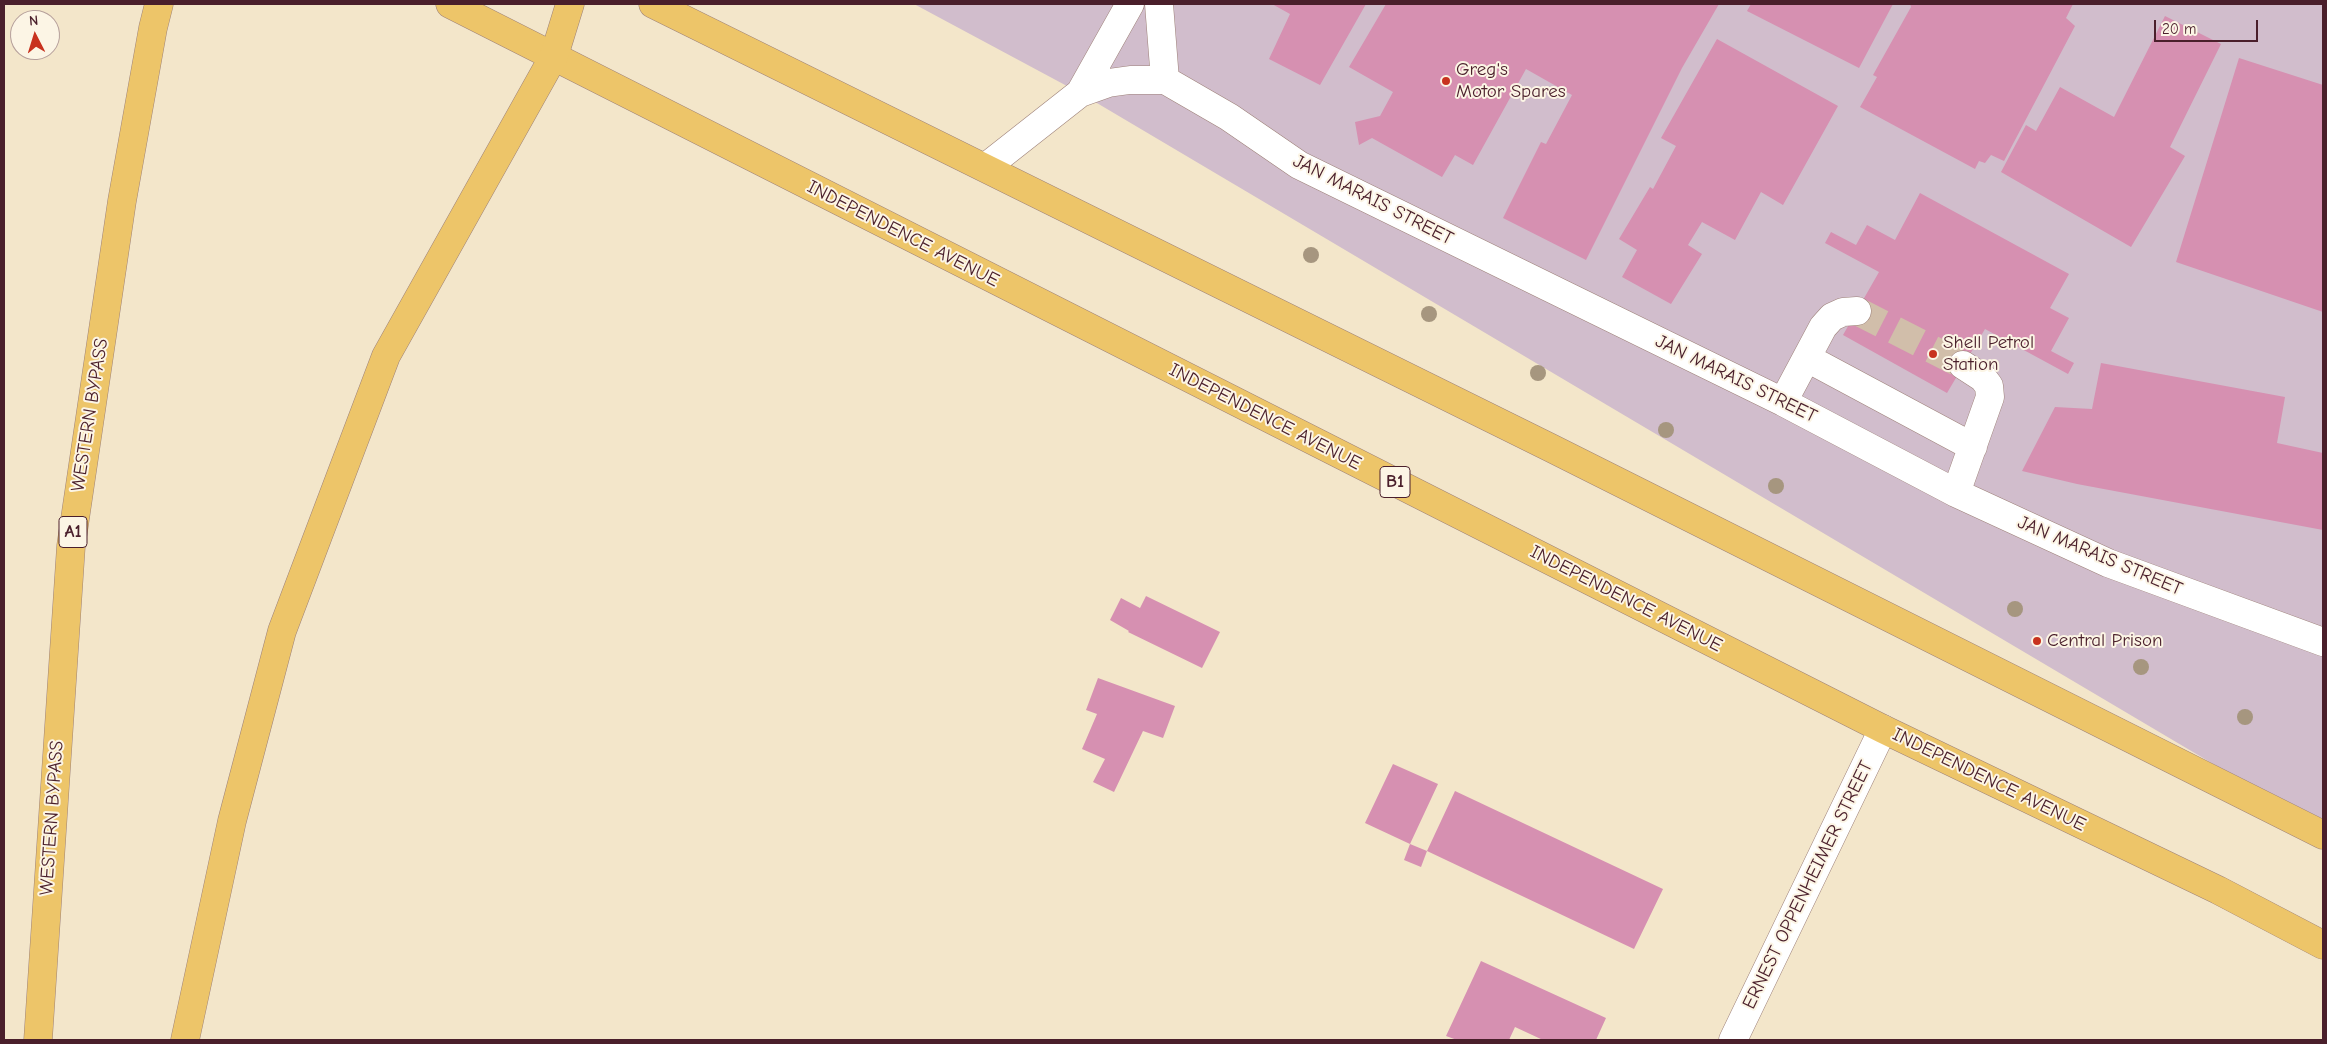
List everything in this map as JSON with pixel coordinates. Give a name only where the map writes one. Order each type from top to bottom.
[{"type":"main road","name":"WESTERN BYPASS","points":[[38,1040],[70,546],[122,201],[159,4]]},
{"type":"main road","points":[[185,1040],[232,821],[282,631],[386,356],[554,56],[570,4]]},
{"type":"main road","points":[[653,4],[986,167],[2323,835]]},
{"type":"main road","name":"INDEPENDENCE AVENUE","points":[[460,8],[1883,729],[2218,890],[2323,945]]},
{"type":"street","points":[[1080,93],[1130,4]]},
{"type":"street","points":[[986,167],[1080,93],[1108,83],[1130,80],[1166,80],[1159,4]]},
{"type":"street","name":"JAN MARAIS STREET","points":[[1166,80],[1229,117],[1299,165],[1783,402],[1956,493],[2108,563],[2323,642]]},
{"type":"street","points":[[1783,402],[1823,327],[1832,317],[1843,312],[1857,311]]},
{"type":"street","points":[[1807,358],[1973,447]]},
{"type":"street","points":[[1956,493],[1990,397],[1989,386],[1983,378],[1963,366]]},
{"type":"street","name":"ERNEST OPPENHEIMER STREET","points":[[1733,1040],[1883,729]]},
{"type":"shaded area","points":[[914,4],[2323,4],[2323,829],[1080,93]]},
{"type":"building","points":[[1272,4],[1366,4],[1320,85],[1269,59],[1290,14]]},
{"type":"building","points":[[1386,4],[1719,4],[1682,68],[1586,260],[1503,218],[1541,142],[1546,144],[1572,95],[1526,69],[1473,165],[1455,155],[1442,177],[1372,138],[1359,145],[1355,122],[1380,116],[1393,92],[1349,67]]},
{"type":"building","points":[[1751,4],[1893,4],[1859,68],[1747,11]]},
{"type":"building","points":[[1910,4],[2073,4],[2066,18],[2075,26],[2004,161],[1991,155],[1985,163],[1979,161],[1975,169],[1860,107],[1877,77],[1873,75],[1911,7]]},
{"type":"building","points":[[2165,16],[2221,44],[2170,147],[2185,156],[2131,247],[2001,172],[2026,125],[2036,131],[2060,87],[2114,117]]},
{"type":"building","points":[[1717,39],[1838,106],[1783,205],[1761,192],[1735,240],[1702,222],[1688,245],[1702,254],[1671,304],[1622,277],[1637,250],[1619,239],[1650,187],[1653,189],[1676,146],[1661,138]]},
{"type":"building","points":[[2239,58],[2323,85],[2323,312],[2176,262]]},
{"type":"building","points":[[1920,193],[2069,274],[2050,308],[2069,318],[2051,351],[2074,363],[2068,374],[1985,329],[1947,393],[1843,335],[1879,272],[1825,243],[1831,232],[1856,245],[1867,225],[1895,240]]},
{"type":"building","points":[[2101,363],[2285,397],[2277,443],[2323,453],[2323,530],[2077,484],[2022,471],[2055,407],[2092,409]]},
{"type":"building","points":[[1146,596],[1220,632],[1202,668],[1128,632],[1110,620],[1121,598],[1140,608]]},
{"type":"building","points":[[1098,678],[1175,706],[1163,738],[1143,731],[1114,792],[1093,782],[1105,759],[1082,749],[1097,714],[1086,710]]},
{"type":"building","points":[[1393,764],[1438,784],[1410,844],[1365,823]]},
{"type":"building","points":[[1455,791],[1663,889],[1634,949],[1427,851]]},
{"type":"building","points":[[1410,844],[1427,851],[1421,867],[1404,860]]},
{"type":"building","points":[[1481,961],[1606,1018],[1596,1040],[1543,1040],[1515,1027],[1509,1040],[1457,1040],[1446,1036]]},
{"type":"tunnel","points":[[1857,311],[1963,365]]},
{"type":"place","name":"Greg's Motor Spares","points":[[1446,81]]},
{"type":"place","name":"Shell Petrol Station","points":[[1933,354]]},
{"type":"place","name":"Central Prison","points":[[2037,641]]}]
